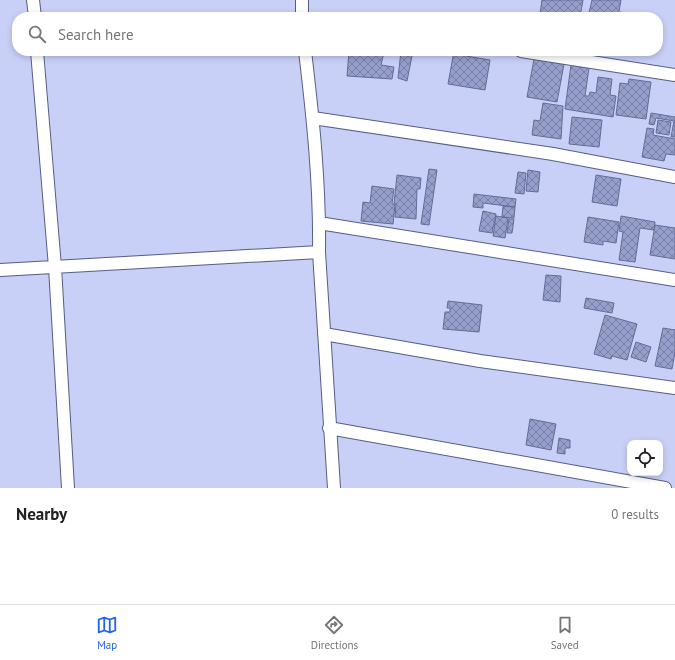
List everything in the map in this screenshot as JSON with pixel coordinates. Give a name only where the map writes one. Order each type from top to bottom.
[{"type":"street","points":[[33,0],[34,12]]},
{"type":"street","points":[[302,0],[302,12]]},
{"type":"street","points":[[37,56],[56,267],[68,488]]},
{"type":"street","points":[[306,56],[313,118],[319,223],[319,252],[334,488]]},
{"type":"street","points":[[553,56],[675,75]]},
{"type":"street","points":[[313,118],[553,154],[675,177]]},
{"type":"street","points":[[319,223],[675,280]]},
{"type":"street","points":[[0,270],[319,252]]},
{"type":"street","points":[[324,334],[480,361],[675,388]]},
{"type":"street","points":[[329,428],[665,488]]},
{"type":"building","points":[[542,0],[583,0],[581,12],[540,12]]},
{"type":"building","points":[[592,0],[621,0],[619,12],[589,12]]},
{"type":"building","points":[[349,56],[383,56],[381,65],[394,67],[392,79],[347,76]]},
{"type":"building","points":[[400,56],[412,56],[407,81],[398,78]]},
{"type":"building","points":[[453,56],[466,56],[490,60],[485,90],[448,84]]},
{"type":"building","points":[[534,59],[564,64],[557,102],[527,97]]},
{"type":"building","points":[[571,65],[589,68],[585,96],[589,96],[590,92],[596,93],[598,77],[612,79],[610,95],[616,96],[613,117],[565,109]]},
{"type":"building","points":[[629,79],[651,82],[646,119],[616,115],[620,83],[628,84]]},
{"type":"building","points":[[543,103],[563,106],[561,139],[532,135],[534,120],[540,121]]},
{"type":"building","points":[[651,113],[675,117],[675,137],[671,137],[674,121],[656,118],[654,125],[649,124]]},
{"type":"building","points":[[572,117],[602,120],[599,147],[569,144]]},
{"type":"building","points":[[658,120],[671,122],[669,135],[656,133]]},
{"type":"building","points":[[647,128],[654,129],[653,135],[675,139],[675,155],[666,154],[664,161],[642,157]]},
{"type":"building","points":[[429,169],[437,170],[429,225],[421,224]]},
{"type":"building","points":[[528,170],[540,172],[538,192],[526,191]]},
{"type":"building","points":[[518,172],[526,173],[524,194],[515,193]]},
{"type":"building","points":[[397,175],[421,178],[420,189],[417,189],[416,219],[395,217],[396,204],[394,204]]},
{"type":"building","points":[[596,175],[621,179],[617,206],[592,202]]},
{"type":"building","points":[[372,186],[394,189],[392,204],[395,205],[393,224],[361,221],[363,202],[370,203]]},
{"type":"building","points":[[474,194],[516,199],[515,207],[483,203],[483,208],[473,207]]},
{"type":"building","points":[[503,206],[515,207],[514,218],[502,217]]},
{"type":"building","points":[[483,211],[496,214],[492,233],[479,231]]},
{"type":"building","points":[[496,216],[508,218],[505,238],[493,236]]},
{"type":"building","points":[[621,216],[655,222],[654,230],[640,228],[635,262],[619,260],[623,232],[619,231]]},
{"type":"building","points":[[588,217],[619,222],[616,243],[603,241],[603,245],[584,242]]},
{"type":"building","points":[[509,219],[514,219],[512,233],[507,233]]},
{"type":"building","points":[[655,225],[675,228],[675,259],[650,255]]},
{"type":"building","points":[[546,275],[561,276],[560,302],[543,300]]},
{"type":"building","points":[[586,298],[614,303],[612,313],[584,308]]},
{"type":"building","points":[[448,301],[482,305],[479,332],[443,329],[445,312],[450,312],[450,308],[447,308]]},
{"type":"building","points":[[605,315],[637,324],[627,360],[612,356],[611,359],[594,354]]},
{"type":"building","points":[[663,328],[675,330],[675,352],[672,369],[655,366]]},
{"type":"building","points":[[636,342],[651,347],[646,362],[631,357]]},
{"type":"building","points":[[530,419],[556,424],[551,450],[526,445]]},
{"type":"building","points":[[559,438],[570,440],[570,448],[565,448],[565,454],[557,453]]}]
